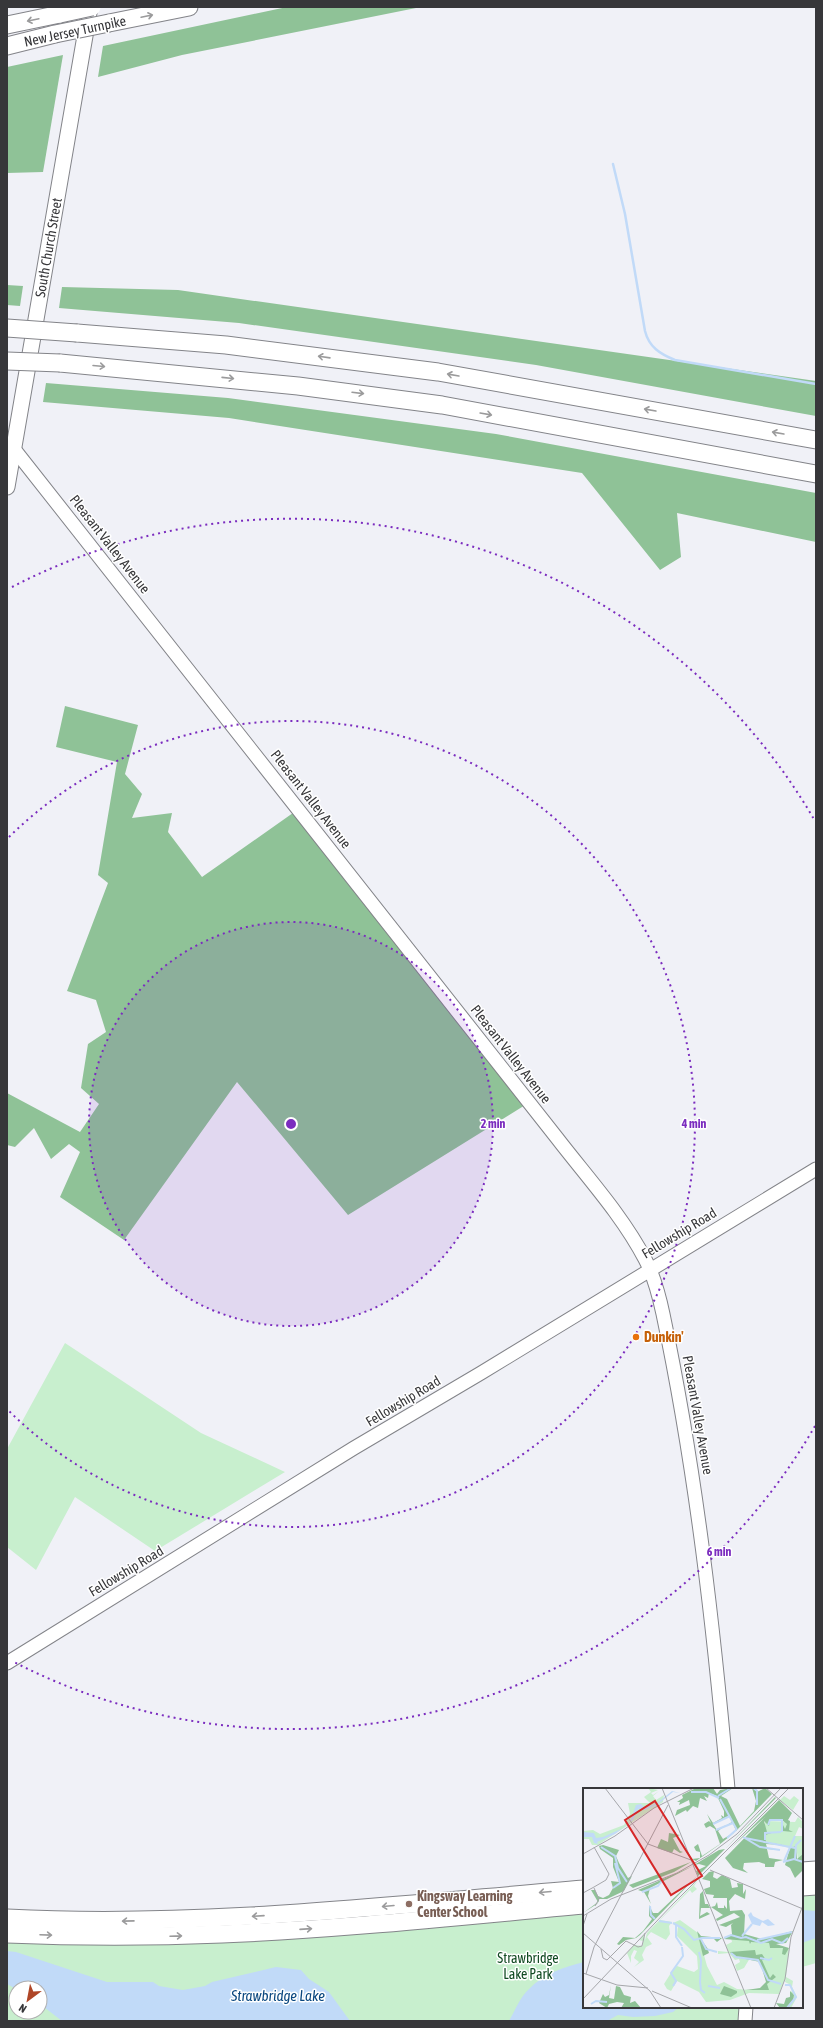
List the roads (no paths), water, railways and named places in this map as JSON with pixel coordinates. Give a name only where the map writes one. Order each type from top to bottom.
[{"type":"highway","name":"New Jersey Turnpike","points":[[7,25],[91,7]]},
{"type":"highway","name":"New Jersey Turnpike","points":[[7,46],[55,34],[189,7]]},
{"type":"highway","points":[[7,328],[226,345],[438,372],[816,440]]},
{"type":"highway","points":[[7,361],[60,363],[262,382],[434,404],[816,474]]},
{"type":"highway","points":[[803,1871],[816,1870]]},
{"type":"highway","points":[[803,1887],[816,1886]]},
{"type":"highway","points":[[7,1918],[112,1921],[233,1918],[583,1889]]},
{"type":"highway","points":[[7,1934],[112,1937],[244,1933],[583,1905]]},
{"type":"main road","name":"South Church Street","points":[[7,487],[91,7]]},
{"type":"street","name":"Pleasant Valley Avenue","points":[[14,449],[557,1138],[620,1220],[641,1252],[659,1294],[672,1356],[693,1478],[707,1574],[728,1788]]},
{"type":"street","name":"Fellowship Road","points":[[7,1663],[354,1448],[816,1169]]},
{"type":"street","points":[[745,2021],[746,2008]]},
{"type":"water","points":[[803,1910],[816,1911],[816,1938],[803,1943]]},
{"type":"water","name":"Strawbridge Lake","points":[[7,1951],[16,1952],[107,1982],[153,1982],[159,1986],[183,1990],[205,1986],[212,1982],[276,1967],[301,1970],[309,1979],[329,1992],[350,2021],[62,2021],[48,2010],[48,1980],[8,1980],[7,1984]]},
{"type":"water","points":[[583,1962],[583,2008],[678,2008],[673,2012],[655,2016],[633,2017],[618,2015],[607,2021],[509,2021],[526,1992],[547,1975]]},
{"type":"waterway","points":[[613,164],[625,214],[645,331],[652,346],[675,360],[816,384]]},
{"type":"place","name":"Dunkin'","points":[[636,1337]]},
{"type":"place","name":"Kingsway Learning Center School","points":[[409,1904]]},
{"type":"park label","name":"Strawbridge Lake Park","points":[[528,1966]]}]
